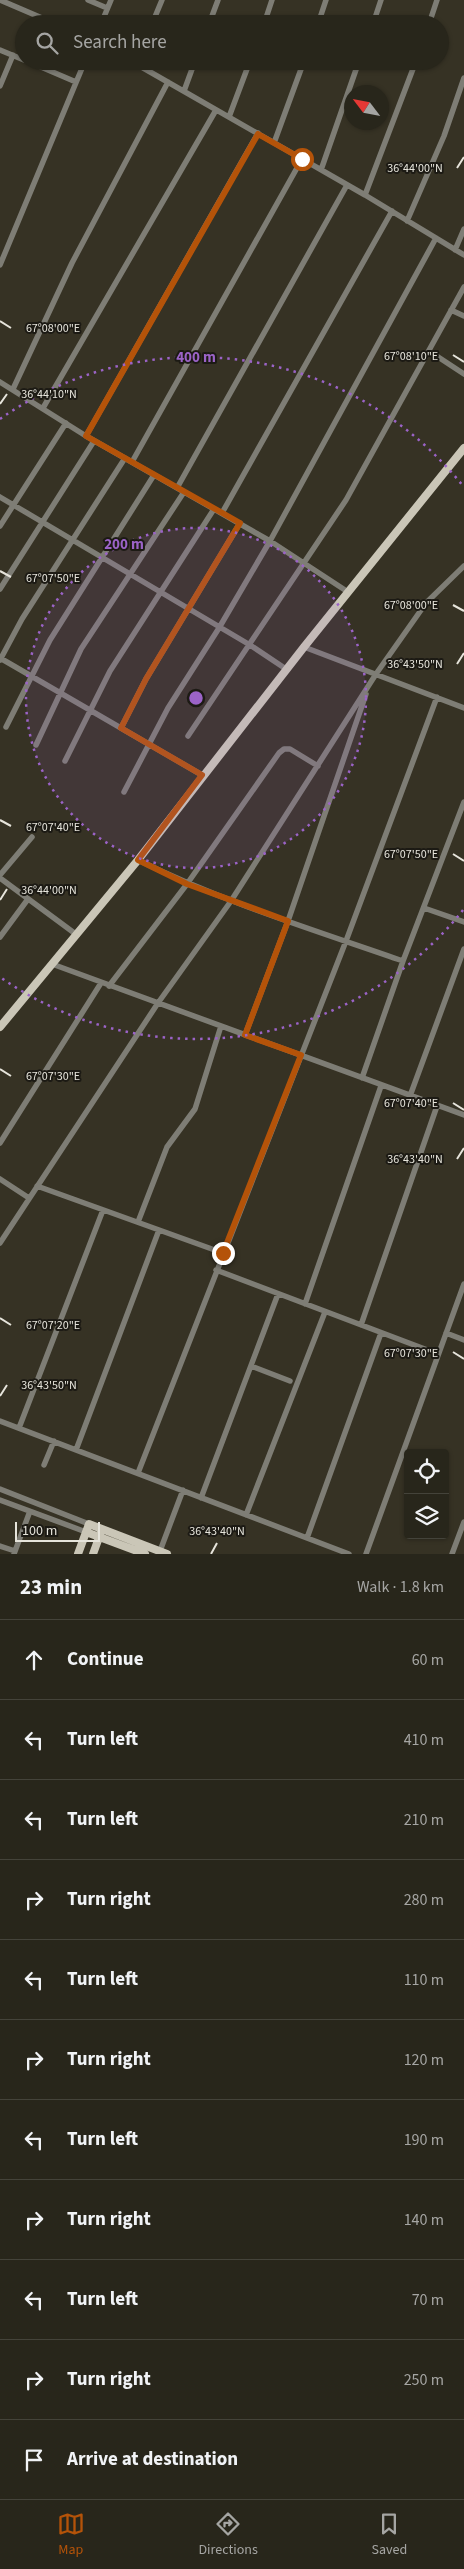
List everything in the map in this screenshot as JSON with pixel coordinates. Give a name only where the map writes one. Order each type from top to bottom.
[{"type":"main road","points":[[1,1023],[77,935],[138,860],[202,775],[304,646],[464,448]]},
{"type":"main road","points":[[78,1554],[89,1524],[164,1553]]},
{"type":"main road","points":[[93,1554],[102,1528]]},
{"type":"main road","points":[[86,1532],[145,1554]]},
{"type":"street","points":[[0,0],[35,15]]},
{"type":"street","points":[[88,0],[107,8]]},
{"type":"street","points":[[104,15],[111,0]]},
{"type":"street","points":[[156,15],[162,0]]},
{"type":"street","points":[[212,15],[218,0]]},
{"type":"street","points":[[267,15],[272,0]]},
{"type":"street","points":[[321,15],[326,0]]},
{"type":"street","points":[[375,15],[381,0]]},
{"type":"street","points":[[432,15],[437,0]]},
{"type":"street","points":[[0,50],[13,55],[0,86]]},
{"type":"street","points":[[47,70],[76,82]]},
{"type":"street","points":[[0,265],[81,70]]},
{"type":"street","points":[[148,70],[365,195],[464,255]]},
{"type":"street","points":[[184,91],[192,70]]},
{"type":"street","points":[[230,117],[247,70]]},
{"type":"street","points":[[274,143],[301,70]]},
{"type":"street","points":[[321,170],[356,70]]},
{"type":"street","points":[[365,195],[413,70]]},
{"type":"street","points":[[407,221],[444,136],[464,78]]},
{"type":"street","points":[[13,389],[72,263],[168,82]]},
{"type":"street","points":[[43,408],[216,110]]},
{"type":"street","points":[[86,436],[258,134]]},
{"type":"street","points":[[132,462],[302,159]]},
{"type":"street","points":[[177,488],[347,185]]},
{"type":"street","points":[[222,513],[392,211]]},
{"type":"street","points":[[455,250],[464,228]]},
{"type":"street","points":[[124,792],[168,708],[219,628],[270,541],[436,238]]},
{"type":"street","points":[[188,736],[305,564],[346,500],[464,287]]},
{"type":"street","points":[[452,310],[464,316]]},
{"type":"street","points":[[429,351],[464,374]]},
{"type":"street","points":[[0,382],[94,441],[270,541],[348,592]]},
{"type":"street","points":[[0,526],[66,423]]},
{"type":"street","points":[[0,589],[94,441]]},
{"type":"street","points":[[126,458],[22,619],[0,659],[31,675],[202,775]]},
{"type":"street","points":[[6,727],[31,675],[154,475]]},
{"type":"street","points":[[36,745],[81,649],[131,576],[184,492]]},
{"type":"street","points":[[0,497],[250,645],[286,670]]},
{"type":"street","points":[[64,761],[110,671],[214,509]]},
{"type":"street","points":[[121,728],[146,679],[240,523]]},
{"type":"street","points":[[0,1243],[158,1003],[231,901],[376,674],[426,603],[464,566]]},
{"type":"street","points":[[304,646],[464,708]]},
{"type":"street","points":[[245,1035],[288,921],[369,685]]},
{"type":"street","points":[[138,1473],[346,941],[437,697]]},
{"type":"street","points":[[109,986],[187,884],[279,753],[284,749],[290,749],[318,766]]},
{"type":"street","points":[[362,1078],[403,961],[464,802]]},
{"type":"street","points":[[32,837],[0,877],[77,935]]},
{"type":"street","points":[[138,860],[187,884],[231,901],[403,961]]},
{"type":"street","points":[[0,937],[28,899]]},
{"type":"street","points":[[424,908],[464,922]]},
{"type":"street","points":[[410,1096],[464,949]]},
{"type":"street","points":[[52,964],[301,1055],[380,1086],[464,1115]]},
{"type":"street","points":[[0,1144],[101,983]]},
{"type":"street","points":[[138,1222],[167,1147],[195,1109],[221,1026]]},
{"type":"street","points":[[306,1304],[380,1086]]},
{"type":"street","points":[[361,1325],[437,1106]]},
{"type":"street","points":[[0,1179],[29,1198]]},
{"type":"street","points":[[37,1186],[223,1253]]},
{"type":"street","points":[[18,1428],[103,1210]]},
{"type":"street","points":[[76,1450],[159,1230]]},
{"type":"street","points":[[216,1270],[438,1354]]},
{"type":"street","points":[[366,1554],[464,1284]]},
{"type":"street","points":[[201,1498],[278,1294]]},
{"type":"street","points":[[246,1515],[325,1312]]},
{"type":"street","points":[[308,1538],[381,1333]]},
{"type":"street","points":[[446,1333],[464,1340]]},
{"type":"street","points":[[251,1366],[290,1381]]},
{"type":"street","points":[[0,1421],[349,1554]]},
{"type":"street","points":[[44,1465],[54,1441]]},
{"type":"street","points":[[0,1489],[89,1524]]},
{"type":"street","points":[[164,1553],[183,1490]]},
{"type":"street","points":[[0,1500],[86,1532]]},
{"type":"street","points":[[0,1546],[15,1553],[30,1511]]},
{"type":"street","points":[[452,1554],[464,1522]]},
{"type":"route","points":[[223,1253],[301,1055],[245,1035],[288,921],[187,884],[138,860],[202,775],[121,728],[146,679],[240,523],[86,436],[258,134],[302,159]]}]
